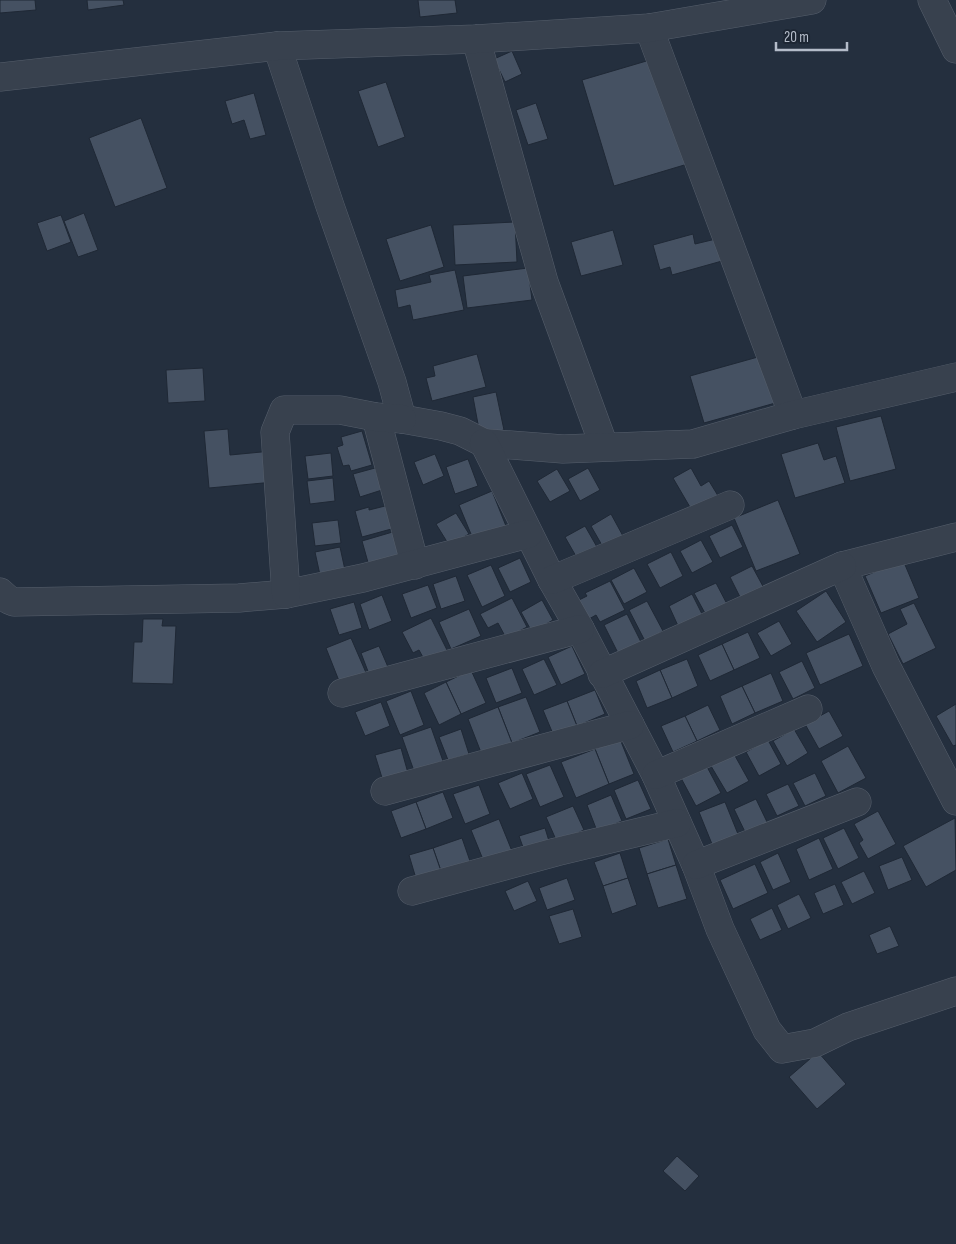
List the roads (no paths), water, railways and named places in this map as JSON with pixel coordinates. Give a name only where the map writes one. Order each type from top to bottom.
[{"type":"street","points":[[0,77],[277,46],[476,39],[650,28],[812,0]]},
{"type":"street","points":[[932,0],[956,49]]},
{"type":"street","points":[[650,28],[793,415]]},
{"type":"street","points":[[476,39],[544,282],[604,446]]},
{"type":"street","points":[[277,46],[330,206],[392,382],[389,418],[415,565]]},
{"type":"street","points":[[286,594],[275,432],[284,410],[340,410],[441,426],[460,431],[484,443],[563,449],[693,444],[793,415],[956,377]]},
{"type":"street","points":[[484,443],[528,534],[656,775],[696,864],[724,938],[767,1030],[782,1050],[815,1043],[848,1027],[956,991]]},
{"type":"street","points":[[552,580],[730,505]]},
{"type":"street","points":[[0,592],[14,602],[239,598],[286,594],[363,578],[528,534]]},
{"type":"street","points":[[602,674],[842,566],[956,537]]},
{"type":"street","points":[[842,566],[886,666],[956,802]]},
{"type":"street","points":[[342,693],[580,629]]},
{"type":"street","points":[[656,775],[808,709]]},
{"type":"street","points":[[385,791],[630,725]]},
{"type":"street","points":[[696,864],[857,802]]},
{"type":"street","points":[[412,891],[556,852],[677,823]]}]
